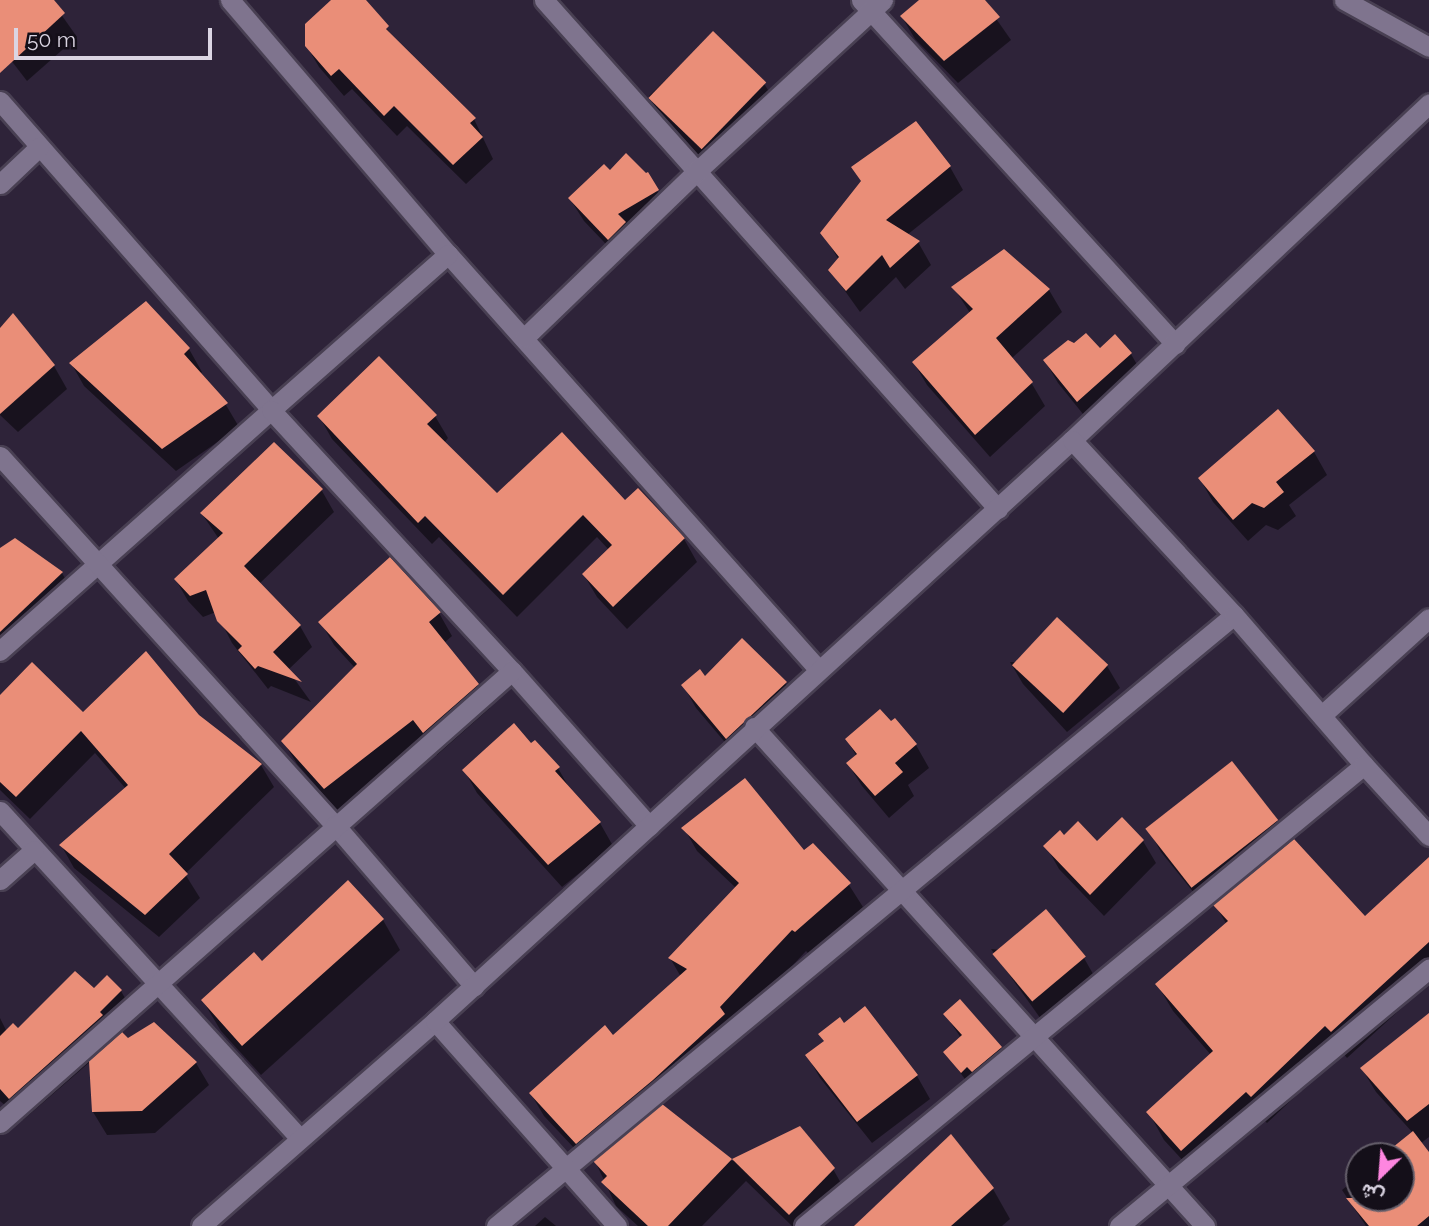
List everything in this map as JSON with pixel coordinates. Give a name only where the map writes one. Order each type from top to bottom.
[{"type":"street","points":[[544,0],[998,509]]},
{"type":"street","points":[[1344,0],[1429,47]]},
{"type":"street","points":[[235,2],[448,254],[525,337],[818,669]]},
{"type":"street","points":[[525,337],[871,4],[1175,344]]},
{"type":"street","points":[[0,101],[271,410],[512,671],[649,826]]},
{"type":"street","points":[[201,1226],[474,986],[754,727],[998,509],[1429,103]]},
{"type":"street","points":[[0,184],[39,147]]},
{"type":"street","points":[[0,651],[98,561],[448,254]]},
{"type":"street","points":[[1072,440],[1234,615],[1429,836]]},
{"type":"street","points":[[0,456],[335,825],[474,986]]},
{"type":"street","points":[[496,1226],[904,891],[1234,615]]},
{"type":"street","points":[[1322,715],[1429,618]]},
{"type":"street","points":[[0,1123],[512,671]]},
{"type":"street","points":[[754,727],[1205,1226]]},
{"type":"street","points":[[804,1226],[1032,1035],[1364,765]]},
{"type":"street","points":[[0,811],[300,1138]]},
{"type":"street","points":[[0,880],[34,850]]},
{"type":"street","points":[[1119,1226],[1429,968]]},
{"type":"street","points":[[435,1021],[617,1226]]},
{"type":"building","points":[[0,0],[54,0],[65,13],[0,73]]},
{"type":"building","points":[[331,0],[366,0],[389,26],[386,29],[476,118],[470,123],[483,137],[453,165],[394,106],[384,116],[339,69],[331,76],[305,46],[305,24]]},
{"type":"building","points":[[919,0],[985,0],[1000,17],[944,61],[900,16]]},
{"type":"building","points":[[713,31],[766,82],[702,149],[648,98]]},
{"type":"building","points":[[916,121],[951,166],[886,220],[920,241],[890,268],[882,255],[846,291],[828,270],[839,257],[820,233],[861,181],[851,167]]},
{"type":"building","points":[[626,153],[648,172],[659,190],[618,214],[626,222],[608,240],[568,198],[604,164],[610,170]]},
{"type":"building","points":[[1004,249],[1050,289],[996,338],[1033,382],[975,435],[912,362],[973,309],[951,287]]},
{"type":"building","points":[[146,301],[190,348],[184,354],[228,403],[162,449],[69,363]]},
{"type":"building","points":[[13,313],[55,365],[0,414],[0,328]]},
{"type":"building","points":[[1086,333],[1100,348],[1115,334],[1132,353],[1077,402],[1043,360],[1068,340],[1074,343]]},
{"type":"building","points":[[379,356],[437,415],[427,424],[497,493],[562,432],[625,500],[638,488],[685,538],[613,607],[582,574],[612,545],[583,515],[503,595],[425,516],[418,523],[317,416]]},
{"type":"building","points":[[1278,409],[1315,451],[1276,482],[1284,492],[1264,508],[1252,503],[1233,520],[1198,478]]},
{"type":"building","points":[[274,442],[323,489],[244,566],[301,625],[273,652],[302,682],[258,666],[255,669],[238,650],[242,646],[217,621],[206,590],[190,596],[174,579],[223,533],[200,513]]},
{"type":"building","points":[[15,538],[63,572],[0,632],[0,548]]},
{"type":"building","points":[[390,557],[441,612],[429,622],[479,684],[423,733],[413,720],[324,789],[281,741],[357,664],[318,622]]},
{"type":"building","points":[[1057,617],[1108,665],[1063,713],[1012,665]]},
{"type":"building","points":[[742,638],[787,682],[726,739],[681,685],[700,669],[705,676]]},
{"type":"building","points":[[146,651],[199,715],[262,764],[169,854],[188,874],[145,915],[59,845],[128,785],[81,731],[16,797],[0,782],[0,695],[32,662],[83,712]]},
{"type":"building","points":[[880,709],[891,721],[895,718],[917,744],[895,763],[903,772],[875,796],[846,763],[857,754],[845,739]]},
{"type":"building","points":[[514,723],[531,743],[535,740],[560,767],[555,771],[601,822],[548,865],[462,770]]},
{"type":"building","points":[[1232,761],[1278,820],[1191,888],[1145,829]]},
{"type":"building","points":[[745,778],[804,850],[813,843],[851,883],[795,932],[792,930],[720,1007],[725,1014],[653,1080],[576,1144],[529,1093],[605,1025],[613,1035],[687,969],[668,958],[739,883],[681,828]]},
{"type":"building","points":[[1122,817],[1144,840],[1090,895],[1043,846],[1060,830],[1064,835],[1078,821],[1097,841]]},
{"type":"building","points":[[1294,839],[1365,916],[1429,857],[1429,942],[1331,1032],[1325,1026],[1251,1097],[1246,1092],[1181,1151],[1146,1112],[1213,1051],[1155,984],[1228,921],[1213,905]]},
{"type":"building","points":[[348,880],[384,919],[242,1046],[201,1000],[254,952],[262,961]]},
{"type":"building","points":[[1046,909],[1086,956],[1032,1001],[992,954]]},
{"type":"building","points":[[75,971],[94,988],[107,975],[122,990],[100,1012],[103,1015],[9,1099],[0,1089],[0,1036],[13,1023],[18,1028]]},
{"type":"building","points":[[960,999],[1002,1047],[972,1072],[967,1067],[961,1073],[943,1052],[962,1035],[943,1014]]},
{"type":"building","points":[[865,1006],[918,1075],[857,1122],[805,1055],[824,1041],[818,1034],[840,1017],[844,1023]]},
{"type":"building","points":[[1429,1013],[1429,1104],[1407,1121],[1360,1068]]},
{"type":"building","points":[[154,1022],[197,1062],[142,1111],[92,1112],[89,1061],[122,1032],[128,1038]]},
{"type":"building","points":[[662,1104],[732,1159],[668,1226],[648,1226],[601,1182],[607,1176],[593,1161]]},
{"type":"building","points":[[800,1126],[835,1168],[789,1215],[732,1159]]},
{"type":"building","points":[[1413,1131],[1429,1152],[1429,1216],[1417,1226],[1369,1226],[1358,1212],[1415,1212],[1415,1142],[1399,1142]]},
{"type":"building","points":[[951,1134],[994,1188],[951,1226],[854,1226]]}]
